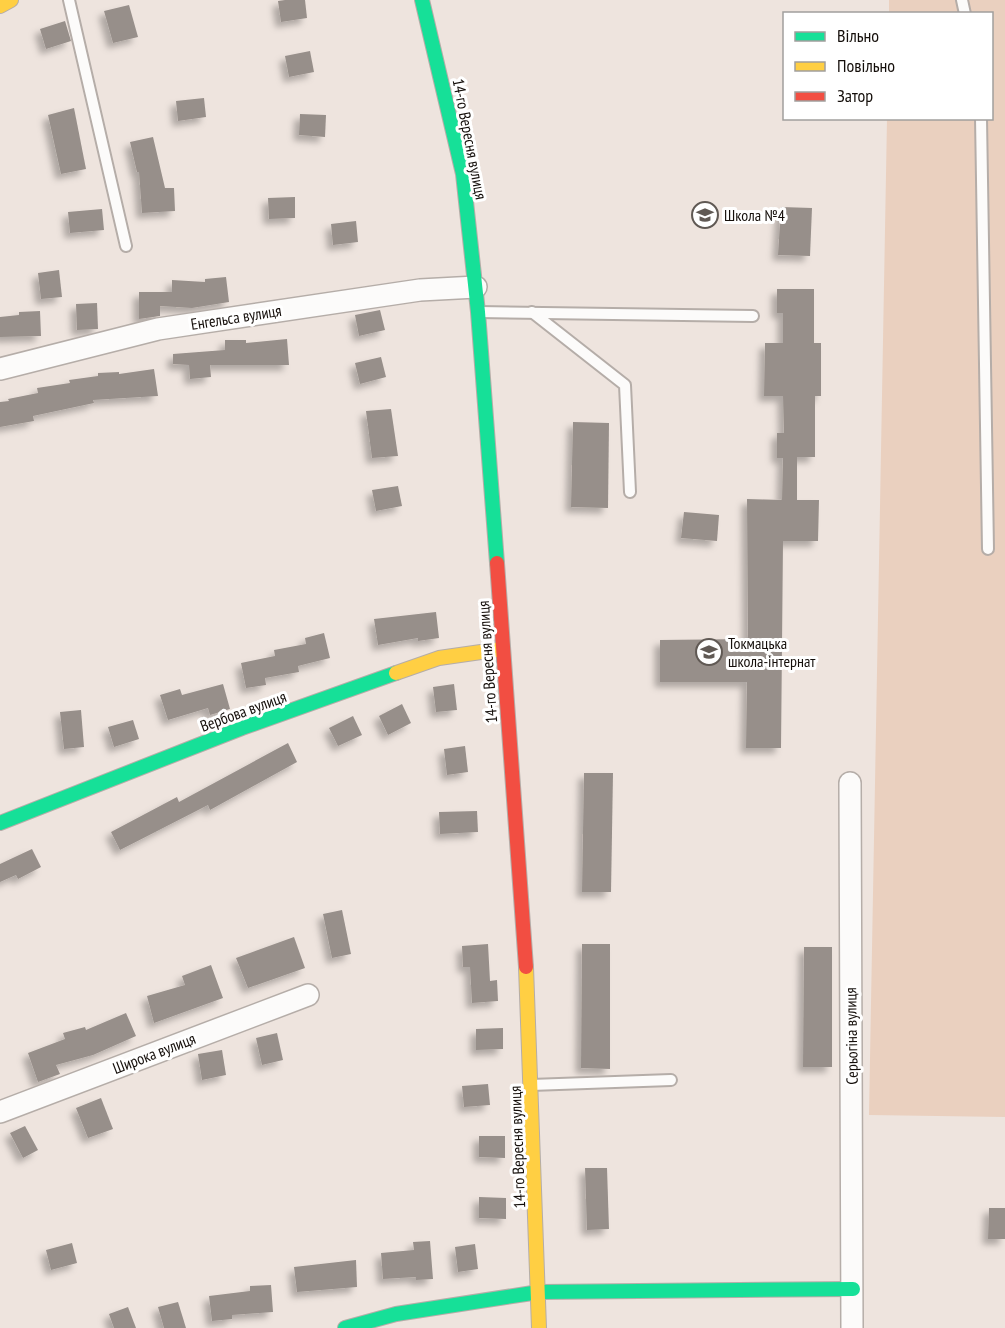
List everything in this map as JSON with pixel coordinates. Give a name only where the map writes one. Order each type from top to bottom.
[{"type":"street","points":[[0,6],[11,0]]},
{"type":"street","name":"14-го Вересня вулиця","points":[[422,0],[463,174],[476,287],[527,975],[539,1292],[538,1328]]},
{"type":"street","name":"Енгельса вулиця","points":[[0,369],[158,329],[420,290],[476,287]]},
{"type":"street","name":"Вербова вулиця","points":[[0,823],[242,728],[439,658],[502,649]]},
{"type":"street","name":"Серьогіна вулиця","points":[[850,783],[852,1328]]},
{"type":"street","name":"Широка вулиця","points":[[0,1112],[308,995]]},
{"type":"street","points":[[345,1328],[396,1314],[539,1292],[853,1289]]},
{"type":"lane","points":[[69,0],[126,246]]},
{"type":"lane","points":[[981,120],[988,549]]},
{"type":"lane","points":[[478,312],[753,316]]},
{"type":"lane","points":[[531,312],[625,385],[630,492]]},
{"type":"lane","points":[[531,1085],[671,1080]]},
{"type":"shaded area","points":[[889,0],[1005,0],[1005,1117],[869,1115],[887,120],[993,120],[993,12],[889,12]]},
{"type":"building","points":[[305,0],[307,18],[281,22],[278,1]]},
{"type":"building","points":[[129,5],[138,37],[113,43],[104,11]]},
{"type":"building","points":[[65,21],[71,41],[46,49],[40,29]]},
{"type":"building","points":[[310,51],[314,72],[289,77],[285,56]]},
{"type":"building","points":[[204,98],[206,117],[178,121],[176,101]]},
{"type":"building","points":[[74,108],[86,169],[61,174],[48,115]]},
{"type":"building","points":[[300,114],[326,115],[325,137],[299,135]]},
{"type":"building","points":[[153,137],[165,188],[174,188],[175,211],[142,213],[139,172],[137,172],[130,142]]},
{"type":"building","points":[[295,197],[295,218],[269,219],[268,198]]},
{"type":"building","points":[[781,207],[812,208],[810,256],[778,255]]},
{"type":"building","points":[[102,209],[104,230],[70,233],[68,212]]},
{"type":"building","points":[[356,221],[358,242],[333,245],[331,224]]},
{"type":"building","points":[[59,270],[62,297],[41,299],[38,273]]},
{"type":"building","points":[[226,277],[229,302],[192,308],[160,306],[160,316],[139,319],[139,292],[172,292],[172,280],[205,282],[205,279]]},
{"type":"building","points":[[777,289],[814,289],[814,343],[821,343],[821,396],[815,396],[815,457],[797,457],[797,500],[819,500],[818,541],[783,541],[781,748],[746,748],[747,682],[660,682],[660,640],[748,639],[747,499],[782,500],[783,458],[777,458],[777,433],[784,433],[783,396],[764,396],[765,343],[783,343],[783,313],[777,313]]},
{"type":"building","points":[[97,303],[98,329],[77,330],[76,304]]},
{"type":"building","points":[[380,310],[385,330],[359,336],[355,315]]},
{"type":"building","points":[[40,311],[41,336],[0,337],[0,317],[19,315],[19,312]]},
{"type":"building","points":[[287,339],[289,365],[210,365],[211,377],[190,379],[189,365],[173,364],[173,354],[225,350],[225,340],[246,340],[246,343]]},
{"type":"building","points":[[381,357],[386,377],[360,384],[355,363]]},
{"type":"building","points":[[154,369],[158,396],[93,400],[94,403],[33,416],[34,421],[0,427],[0,402],[38,393],[37,388],[70,383],[69,380],[98,376],[98,373],[119,372],[119,374]]},
{"type":"building","points":[[391,409],[398,456],[372,458],[366,411]]},
{"type":"building","points":[[573,422],[609,423],[608,508],[571,507]]},
{"type":"building","points":[[398,486],[402,506],[376,511],[372,490]]},
{"type":"building","points":[[684,512],[719,515],[717,541],[681,538]]},
{"type":"building","points":[[436,612],[439,638],[418,641],[418,638],[378,645],[374,619]]},
{"type":"building","points":[[324,633],[330,658],[298,666],[299,672],[265,678],[266,685],[246,688],[241,663],[275,656],[274,650],[306,644],[305,638]]},
{"type":"building","points":[[223,684],[230,709],[210,715],[208,708],[168,720],[160,695],[180,689],[182,695]]},
{"type":"building","points":[[454,684],[457,710],[436,712],[433,687]]},
{"type":"building","points":[[402,704],[411,723],[388,735],[379,716]]},
{"type":"building","points":[[81,710],[84,747],[64,749],[60,712]]},
{"type":"building","points":[[353,716],[362,735],[338,746],[329,728]]},
{"type":"building","points":[[133,720],[139,739],[114,747],[108,727]]},
{"type":"building","points":[[288,743],[297,762],[210,810],[208,805],[120,850],[111,832],[177,797],[179,802]]},
{"type":"building","points":[[465,746],[468,772],[447,775],[444,749]]},
{"type":"building","points":[[584,773],[613,773],[611,892],[582,892]]},
{"type":"building","points":[[477,811],[478,832],[440,834],[439,812]]},
{"type":"building","points":[[32,849],[41,867],[18,879],[16,875],[0,882],[0,864]]},
{"type":"building","points":[[342,910],[351,954],[332,958],[323,914]]},
{"type":"building","points":[[294,937],[305,968],[248,988],[236,958]]},
{"type":"building","points":[[488,944],[490,981],[497,980],[498,1001],[472,1003],[470,967],[463,967],[462,946]]},
{"type":"building","points":[[582,944],[610,944],[610,1069],[581,1068]]},
{"type":"building","points":[[804,947],[832,947],[832,1067],[803,1067]]},
{"type":"building","points":[[211,965],[223,998],[154,1023],[147,996],[185,985],[182,976]]},
{"type":"building","points":[[126,1013],[136,1036],[93,1055],[56,1065],[60,1074],[38,1082],[28,1053],[65,1039],[63,1033],[85,1027],[86,1030]]},
{"type":"building","points":[[503,1028],[503,1049],[476,1050],[476,1029]]},
{"type":"building","points":[[277,1033],[283,1060],[262,1065],[256,1038]]},
{"type":"building","points":[[222,1050],[226,1075],[202,1080],[198,1054]]},
{"type":"building","points":[[488,1084],[490,1105],[464,1107],[462,1086]]},
{"type":"building","points":[[101,1098],[113,1129],[88,1138],[76,1108]]},
{"type":"building","points":[[25,1126],[38,1150],[23,1158],[10,1133]]},
{"type":"building","points":[[479,1136],[505,1136],[505,1158],[479,1157]]},
{"type":"building","points":[[585,1168],[607,1168],[609,1229],[587,1230]]},
{"type":"building","points":[[479,1197],[506,1198],[506,1219],[479,1218]]},
{"type":"building","points":[[989,1208],[1005,1208],[1005,1239],[988,1239]]},
{"type":"building","points":[[430,1241],[433,1279],[416,1280],[416,1277],[383,1279],[381,1253],[414,1250],[413,1242]]},
{"type":"building","points":[[72,1243],[77,1263],[51,1270],[46,1250]]},
{"type":"building","points":[[475,1244],[478,1269],[458,1272],[455,1247]]},
{"type":"building","points":[[356,1260],[357,1287],[297,1292],[294,1267]]},
{"type":"building","points":[[271,1285],[273,1312],[232,1315],[232,1319],[212,1321],[209,1296],[250,1291],[250,1286]]},
{"type":"building","points":[[178,1302],[186,1328],[164,1328],[158,1307]]},
{"type":"building","points":[[128,1307],[136,1328],[114,1328],[109,1314]]},
{"type":"traffic: fast","points":[[422,0],[463,174],[478,312],[497,563]]},
{"type":"traffic: fast","points":[[0,823],[242,728],[396,673]]},
{"type":"traffic: fast","points":[[345,1328],[396,1314],[539,1292],[853,1289]]},
{"type":"traffic: slow","points":[[0,6],[11,0]]},
{"type":"traffic: slow","points":[[396,673],[439,658],[502,649]]},
{"type":"traffic: slow","points":[[526,967],[539,1328]]},
{"type":"traffic: jam","points":[[497,563],[526,967]]},
{"type":"place","name":"Школа №4","points":[[705,215]]},
{"type":"place","name":"Токмацька школа-інтернат","points":[[709,652]]}]
